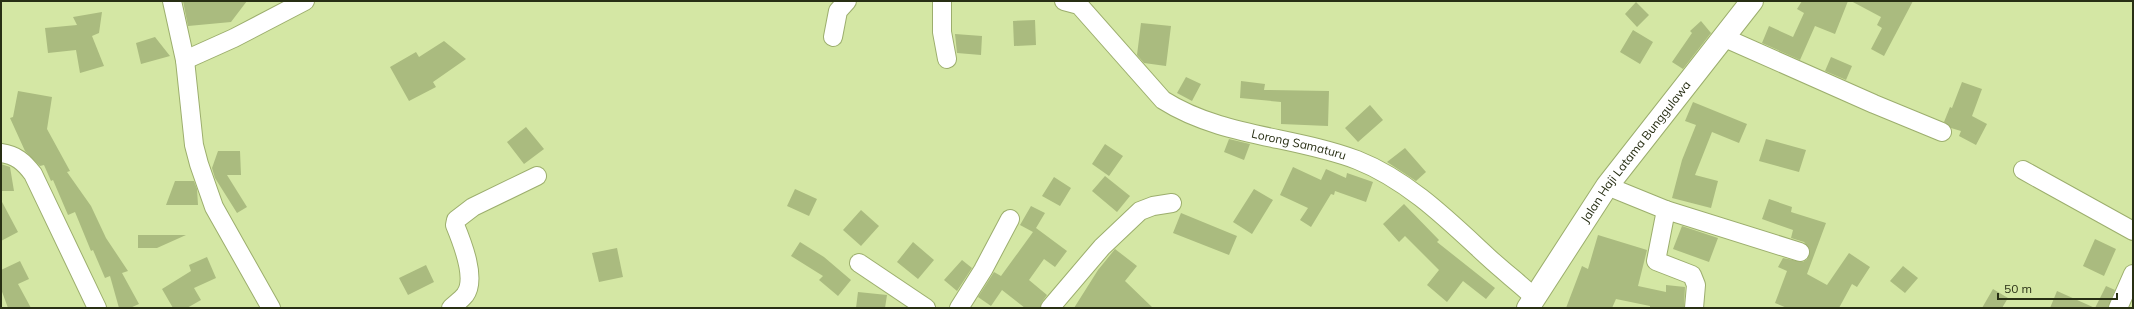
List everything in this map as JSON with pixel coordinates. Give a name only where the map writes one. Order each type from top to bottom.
[{"type":"main road","name":"Jalan Haji Latama Bunggulawa","points":[[1531,302],[1608,186],[1725,38],[1752,1]]},
{"type":"street","points":[[172,1],[185,60],[194,145],[207,187],[224,226],[271,308]]},
{"type":"street","points":[[185,60],[234,38],[305,1]]},
{"type":"street","points":[[833,37],[838,11],[848,1]]},
{"type":"street","points":[[942,1],[942,32],[947,59]]},
{"type":"street","name":"Lorong Samaturu","points":[[1064,1],[1079,5],[1164,100],[1189,115],[1355,159],[1385,172],[1466,235],[1531,302]]},
{"type":"street","points":[[1725,38],[1874,104],[1942,132]]},
{"type":"street","points":[[1,152],[23,161],[33,174],[97,308]]},
{"type":"street","points":[[2023,170],[2133,231]]},
{"type":"street","points":[[451,308],[465,295],[470,278],[467,261],[455,225],[456,220],[460,215],[473,207],[538,176]]},
{"type":"street","points":[[1608,186],[1666,210],[1800,252]]},
{"type":"street","points":[[1050,308],[1102,247],[1140,211],[1154,206],[1172,203]]},
{"type":"street","points":[[1666,210],[1656,261],[1692,275],[1696,285],[1694,308]]},
{"type":"street","points":[[959,308],[983,270],[1010,219]]},
{"type":"street","points":[[859,263],[926,308]]},
{"type":"street","points":[[2118,308],[2133,274]]},
{"type":"building","points":[[183,1],[247,1],[231,22],[188,26]]},
{"type":"building","points":[[1802,1],[1848,1],[1835,34],[1815,26],[1800,60],[1762,43],[1769,26],[1793,37],[1804,13],[1797,9]]},
{"type":"building","points":[[1851,1],[1913,1],[1884,56],[1871,49],[1882,28],[1877,25],[1881,17]]},
{"type":"building","points":[[1636,2],[1649,15],[1637,27],[1625,14]]},
{"type":"building","points":[[102,12],[99,33],[92,36],[104,66],[80,73],[76,50],[48,53],[45,28],[77,25],[73,17]]},
{"type":"building","points":[[1035,20],[1036,45],[1014,46],[1013,21]]},
{"type":"building","points":[[1701,21],[1711,33],[1683,69],[1672,62],[1692,33],[1690,31]]},
{"type":"building","points":[[1141,23],[1171,26],[1166,66],[1144,63],[1137,55]]},
{"type":"building","points":[[1633,30],[1653,42],[1640,64],[1620,52]]},
{"type":"building","points":[[955,34],[982,36],[981,55],[957,53]]},
{"type":"building","points":[[155,37],[170,56],[141,64],[136,43]]},
{"type":"building","points":[[444,41],[466,59],[433,82],[436,87],[409,101],[390,67],[416,52],[419,57]]},
{"type":"building","points":[[1831,57],[1852,66],[1846,80],[1825,71]]},
{"type":"building","points":[[1186,77],[1201,84],[1192,101],[1177,93]]},
{"type":"building","points":[[1241,81],[1265,84],[1264,90],[1329,91],[1328,126],[1281,124],[1281,102],[1240,98]]},
{"type":"building","points":[[1962,82],[1982,89],[1972,116],[1987,124],[1976,145],[1959,136],[1961,131],[1951,128],[1944,122],[1950,107],[1952,108]]},
{"type":"building","points":[[18,91],[52,97],[47,129],[70,171],[67,172],[91,206],[106,238],[128,271],[122,273],[139,304],[130,308],[119,308],[110,276],[105,278],[93,250],[91,251],[75,212],[68,215],[53,180],[51,181],[44,165],[40,166],[25,151],[10,118],[13,117]]},
{"type":"building","points":[[1693,102],[1747,124],[1739,143],[1712,132],[1695,175],[1718,181],[1711,208],[1672,198],[1682,160],[1696,125],[1685,121]]},
{"type":"building","points":[[1370,105],[1383,120],[1358,142],[1345,128]]},
{"type":"building","points":[[526,127],[544,149],[524,164],[507,142]]},
{"type":"building","points":[[1229,139],[1250,144],[1244,160],[1224,152]]},
{"type":"building","points":[[1766,139],[1806,150],[1799,172],[1759,161]]},
{"type":"building","points":[[1105,144],[1123,156],[1109,176],[1092,164]]},
{"type":"building","points":[[1405,148],[1426,172],[1416,181],[1387,162]]},
{"type":"building","points":[[218,151],[240,151],[241,175],[227,175],[247,207],[237,213],[215,178],[212,168]]},
{"type":"building","points":[[1,164],[10,167],[14,191],[1,191]]},
{"type":"building","points":[[1293,167],[1321,180],[1326,169],[1346,178],[1347,173],[1373,182],[1366,202],[1335,191],[1334,195],[1331,194],[1311,227],[1300,220],[1308,208],[1280,195]]},
{"type":"building","points":[[1105,176],[1130,196],[1117,212],[1092,191]]},
{"type":"building","points":[[1054,177],[1071,188],[1060,206],[1042,196]]},
{"type":"building","points":[[175,181],[194,181],[197,189],[198,205],[166,205]]},
{"type":"building","points":[[795,189],[817,199],[809,216],[787,206]]},
{"type":"building","points":[[1254,189],[1273,200],[1252,234],[1233,222]]},
{"type":"building","points":[[1769,199],[1792,207],[1791,212],[1826,223],[1807,274],[1827,285],[1849,253],[1870,267],[1857,287],[1852,284],[1839,308],[1787,308],[1775,303],[1787,271],[1778,267],[1783,258],[1803,262],[1807,259],[1810,250],[1804,242],[1791,238],[1793,230],[1762,219]]},
{"type":"building","points":[[1,200],[18,232],[1,241]]},
{"type":"building","points":[[1404,204],[1439,240],[1437,242],[1495,288],[1486,299],[1463,281],[1447,302],[1427,285],[1439,270],[1405,236],[1399,242],[1383,224]]},
{"type":"building","points":[[1031,206],[1045,213],[1036,228],[1067,251],[1055,267],[1044,259],[1029,280],[1047,295],[1040,308],[1025,308],[1002,290],[991,306],[978,297],[994,272],[1001,276],[1033,232],[1020,225]]},
{"type":"building","points":[[861,210],[879,226],[861,246],[843,230]]},
{"type":"building","points":[[1181,213],[1237,236],[1229,255],[1173,233]]},
{"type":"building","points":[[1682,226],[1718,238],[1709,262],[1673,249]]},
{"type":"building","points":[[138,235],[186,235],[157,248],[138,248]]},
{"type":"building","points":[[1598,235],[1647,250],[1638,286],[1666,292],[1666,285],[1685,287],[1684,308],[1650,308],[1650,306],[1616,299],[1612,308],[1566,308],[1582,266],[1588,269]]},
{"type":"building","points":[[2095,239],[2116,249],[2104,276],[2083,266]]},
{"type":"building","points":[[800,242],[824,257],[851,280],[838,296],[819,280],[823,276],[791,256]]},
{"type":"building","points":[[913,242],[934,260],[918,279],[897,262]]},
{"type":"building","points":[[617,248],[623,277],[599,282],[592,253]]},
{"type":"building","points":[[1115,249],[1137,266],[1125,281],[1153,308],[1074,308],[1098,270]]},
{"type":"building","points":[[207,257],[216,278],[194,288],[201,300],[187,308],[173,308],[162,289],[191,271],[189,265]]},
{"type":"building","points":[[962,260],[972,268],[957,291],[944,280]]},
{"type":"building","points":[[20,261],[29,279],[18,284],[31,308],[8,308],[1,289],[1,270]]},
{"type":"building","points":[[426,265],[434,282],[408,295],[399,278]]},
{"type":"building","points":[[1903,266],[1918,278],[1905,293],[1890,281]]},
{"type":"building","points":[[2106,286],[2115,290],[2108,308],[2095,308]]},
{"type":"building","points":[[1993,289],[2008,298],[2002,308],[1982,308]]},
{"type":"building","points":[[2057,291],[2095,308],[2050,308]]},
{"type":"building","points":[[858,292],[887,295],[885,308],[856,308]]}]
